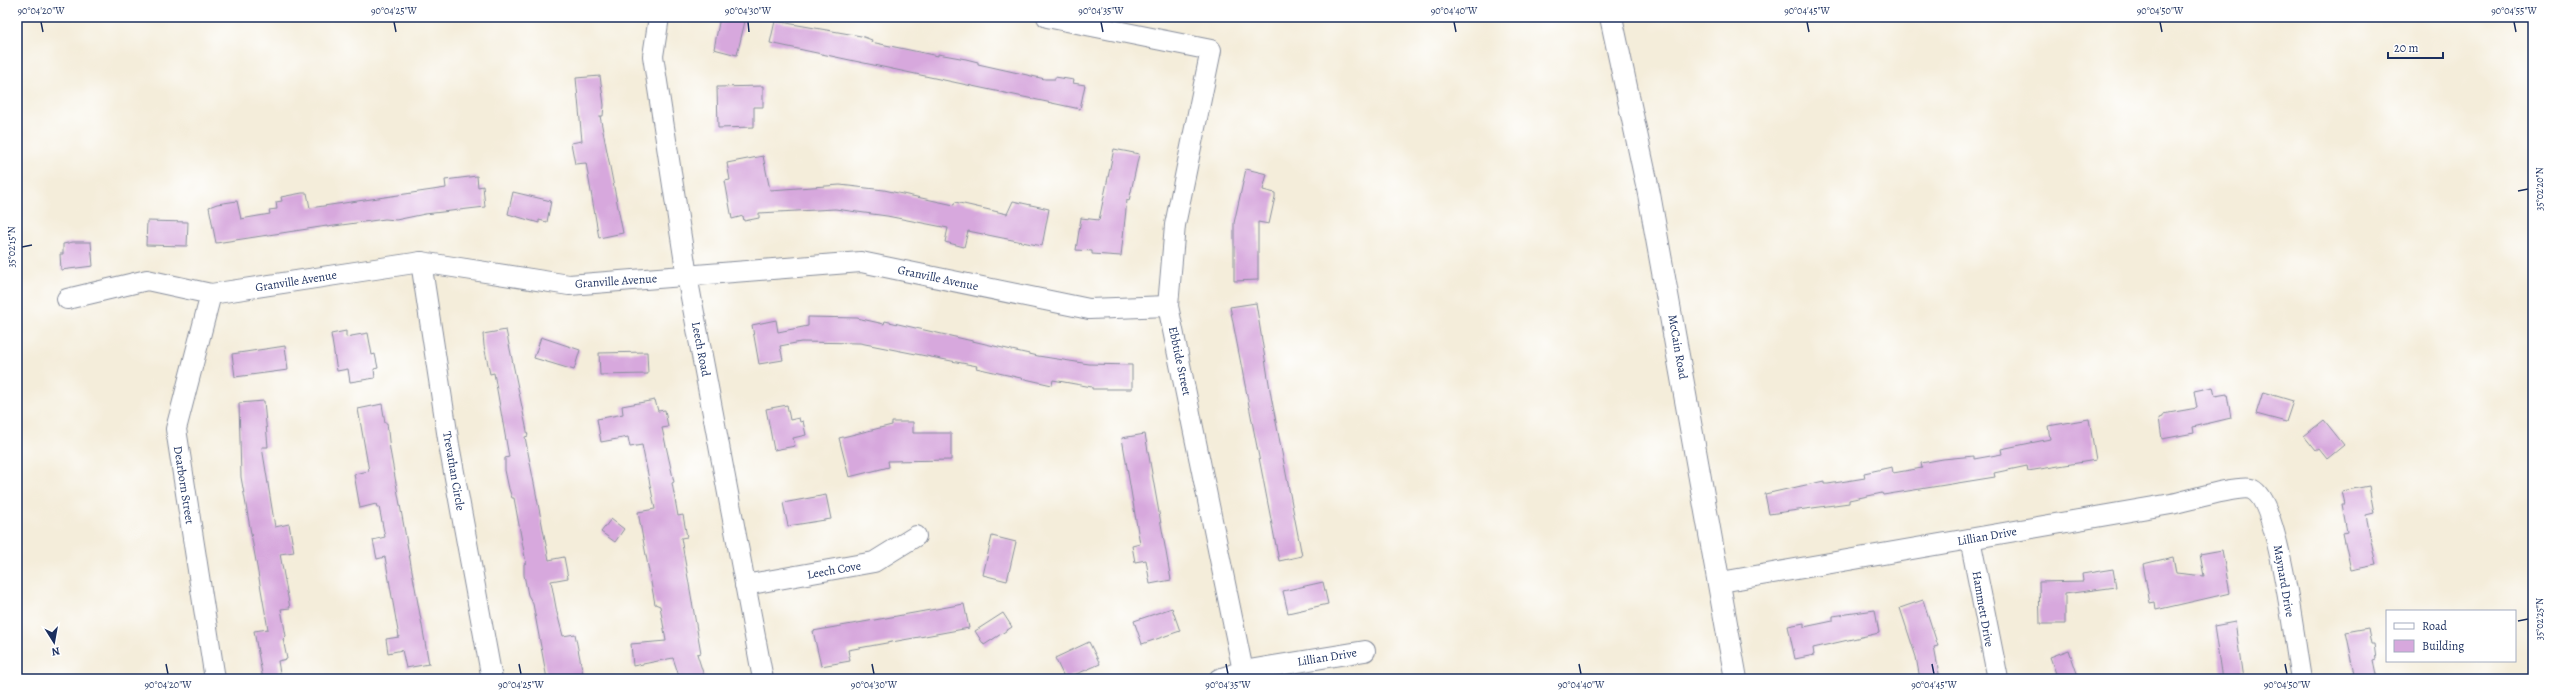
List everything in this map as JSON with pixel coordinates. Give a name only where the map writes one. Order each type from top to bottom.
[{"type":"street","name":"Leech Road","points":[[659,17],[653,56],[687,276],[763,679]]},
{"type":"street","name":"Ebbtide Street","points":[[1047,17],[1211,50],[1175,225],[1168,306],[1243,671]]},
{"type":"street","name":"McCain Road","points":[[1611,17],[1651,201],[1721,582],[1736,679]]},
{"type":"street","name":"Granville Avenue","points":[[67,299],[147,280],[211,294],[421,262],[569,285],[861,262],[1089,309],[1168,306]]},
{"type":"street","name":"Trevathan Circle","points":[[421,262],[449,445],[492,679]]},
{"type":"street","name":"Dearborn Street","points":[[211,294],[176,429],[215,679]]},
{"type":"street","name":"Lillian Drive","points":[[1721,582],[2171,504],[2244,487],[2252,490]]},
{"type":"street","name":"Maynard Drive","points":[[2252,490],[2259,494],[2265,504],[2279,546],[2301,679]]},
{"type":"street","name":"Leech Cove","points":[[745,586],[874,562],[916,536]]},
{"type":"street","name":"Hammett Drive","points":[[1970,539],[1998,679]]},
{"type":"street","name":"Lillian Drive","points":[[1219,679],[1243,671],[1365,651]]},
{"type":"building","points":[[720,17],[746,17],[737,55],[714,49]]},
{"type":"building","points":[[775,21],[861,36],[872,40],[871,42],[938,56],[938,54],[966,59],[978,62],[978,64],[1045,79],[1055,79],[1055,77],[1074,80],[1073,83],[1085,85],[1080,109],[770,43]]},
{"type":"building","points":[[600,76],[604,105],[603,116],[600,116],[623,233],[599,238],[586,163],[575,164],[571,143],[582,141],[576,78]]},
{"type":"building","points":[[763,86],[763,107],[754,107],[754,127],[718,128],[717,87]]},
{"type":"building","points":[[1114,149],[1139,154],[1129,201],[1127,200],[1121,256],[1092,254],[1092,251],[1076,250],[1081,218],[1099,220]]},
{"type":"building","points":[[763,156],[770,190],[840,185],[884,190],[954,205],[955,202],[1007,214],[1013,201],[1049,209],[1042,246],[968,231],[964,247],[945,242],[948,228],[887,216],[835,209],[759,213],[759,218],[744,221],[743,216],[732,219],[725,181],[730,180],[727,163]]},
{"type":"building","points":[[1246,169],[1267,174],[1263,190],[1275,193],[1275,197],[1269,224],[1258,222],[1258,280],[1234,281],[1234,223]]},
{"type":"building","points":[[477,176],[478,187],[483,186],[485,207],[425,214],[396,220],[385,219],[327,226],[216,243],[209,207],[217,204],[237,201],[241,219],[270,214],[269,210],[277,209],[276,202],[282,201],[281,197],[302,193],[307,193],[310,208],[446,188],[445,180]]},
{"type":"building","points":[[513,192],[551,201],[547,222],[539,220],[539,223],[508,214]]},
{"type":"building","points":[[147,221],[188,222],[187,246],[146,245]]},
{"type":"building","points":[[73,242],[91,242],[93,266],[61,270],[60,254],[63,254],[63,244]]},
{"type":"building","points":[[1256,303],[1271,396],[1302,556],[1279,561],[1230,307]]},
{"type":"building","points":[[808,317],[857,318],[884,324],[885,321],[1038,356],[1089,364],[1132,365],[1132,389],[1092,389],[1092,387],[1053,380],[1052,385],[976,368],[977,366],[860,343],[801,342],[780,346],[783,360],[759,364],[752,325],[776,320],[778,332],[808,326]]},
{"type":"building","points":[[506,330],[528,436],[525,437],[549,560],[564,557],[568,578],[551,581],[557,613],[563,636],[575,634],[584,679],[547,679],[533,604],[528,595],[524,575],[524,564],[526,563],[514,498],[512,498],[509,489],[505,470],[505,458],[509,457],[494,373],[490,374],[483,334]]},
{"type":"building","points":[[346,331],[346,337],[368,333],[372,355],[375,354],[378,368],[374,369],[375,378],[350,382],[348,369],[337,371],[331,334]]},
{"type":"building","points":[[541,337],[580,350],[574,370],[534,358]]},
{"type":"building","points":[[285,346],[288,370],[235,377],[232,354]]},
{"type":"building","points":[[647,352],[648,374],[600,375],[599,353]]},
{"type":"building","points":[[2213,387],[2215,396],[2227,394],[2231,418],[2193,427],[2194,433],[2162,439],[2159,418],[2163,417],[2163,414],[2197,408],[2194,391]]},
{"type":"building","points":[[2263,392],[2293,401],[2286,422],[2256,414]]},
{"type":"building","points":[[655,400],[658,411],[665,410],[668,427],[662,428],[674,482],[672,483],[678,516],[683,515],[687,537],[681,538],[701,653],[697,654],[705,679],[680,679],[673,658],[633,666],[631,644],[666,641],[660,606],[655,604],[638,512],[655,509],[642,445],[630,447],[628,437],[601,442],[597,419],[623,414],[622,406]]},
{"type":"building","points":[[264,401],[268,447],[262,447],[275,527],[289,524],[294,552],[280,554],[290,608],[281,609],[286,636],[283,639],[287,659],[278,661],[281,679],[263,679],[254,631],[268,629],[241,477],[239,403]]},
{"type":"building","points":[[382,404],[385,423],[387,423],[390,450],[429,664],[406,668],[402,650],[388,653],[386,639],[399,637],[385,557],[377,559],[373,540],[385,537],[379,507],[377,507],[376,504],[360,508],[354,474],[369,471],[358,409]]},
{"type":"building","points":[[787,405],[790,420],[799,418],[800,422],[803,421],[806,435],[793,438],[795,446],[774,450],[766,409]]},
{"type":"building","points":[[2089,419],[2096,460],[2028,471],[2027,466],[1994,473],[1995,477],[1883,495],[1882,493],[1849,500],[1849,503],[1769,514],[1765,494],[1824,481],[1824,484],[1828,484],[1865,478],[1864,473],[1892,467],[1893,473],[1922,468],[1921,463],[1943,459],[1974,456],[1974,459],[2002,454],[2001,449],[2050,439],[2048,426]]},
{"type":"building","points":[[2324,420],[2344,445],[2327,459],[2319,449],[2316,451],[2304,436]]},
{"type":"building","points":[[892,422],[913,422],[913,433],[951,433],[951,460],[888,461],[889,467],[849,477],[839,438],[892,425]]},
{"type":"building","points":[[1145,434],[1171,580],[1150,584],[1146,560],[1135,562],[1132,546],[1140,544],[1122,438]]},
{"type":"building","points":[[2369,486],[2374,513],[2366,515],[2376,565],[2351,570],[2343,533],[2347,532],[2342,504],[2345,504],[2342,491]]},
{"type":"building","points":[[826,495],[831,519],[788,526],[783,503]]},
{"type":"building","points":[[611,519],[624,529],[615,542],[601,532]]},
{"type":"building","points":[[992,536],[1016,542],[1007,581],[983,575]]},
{"type":"building","points":[[2222,550],[2230,593],[2156,610],[2155,603],[2150,604],[2143,564],[2173,557],[2176,573],[2204,576],[2200,554]]},
{"type":"building","points":[[2113,569],[2116,587],[2065,594],[2065,624],[2040,624],[2039,582],[2083,581],[2082,574]]},
{"type":"building","points":[[1323,582],[1328,604],[1288,613],[1283,591]]},
{"type":"building","points":[[1923,600],[1938,646],[1934,647],[1940,679],[1920,679],[1916,657],[1900,608]]},
{"type":"building","points":[[964,604],[969,628],[848,650],[850,661],[821,666],[813,631]]},
{"type":"building","points":[[1172,608],[1180,631],[1142,644],[1134,621]]},
{"type":"building","points":[[1875,610],[1879,633],[1813,648],[1814,655],[1795,659],[1788,626],[1804,623],[1804,627],[1833,621],[1833,616]]},
{"type":"building","points":[[1003,613],[1012,627],[984,645],[975,631]]},
{"type":"building","points":[[2235,622],[2243,679],[2222,679],[2214,626]]},
{"type":"building","points":[[2368,628],[2371,644],[2374,644],[2376,659],[2373,660],[2377,679],[2356,679],[2346,632]]},
{"type":"building","points":[[1089,642],[1100,664],[1065,679],[1055,658]]},
{"type":"building","points":[[2069,650],[2079,679],[2058,679],[2050,657]]}]
